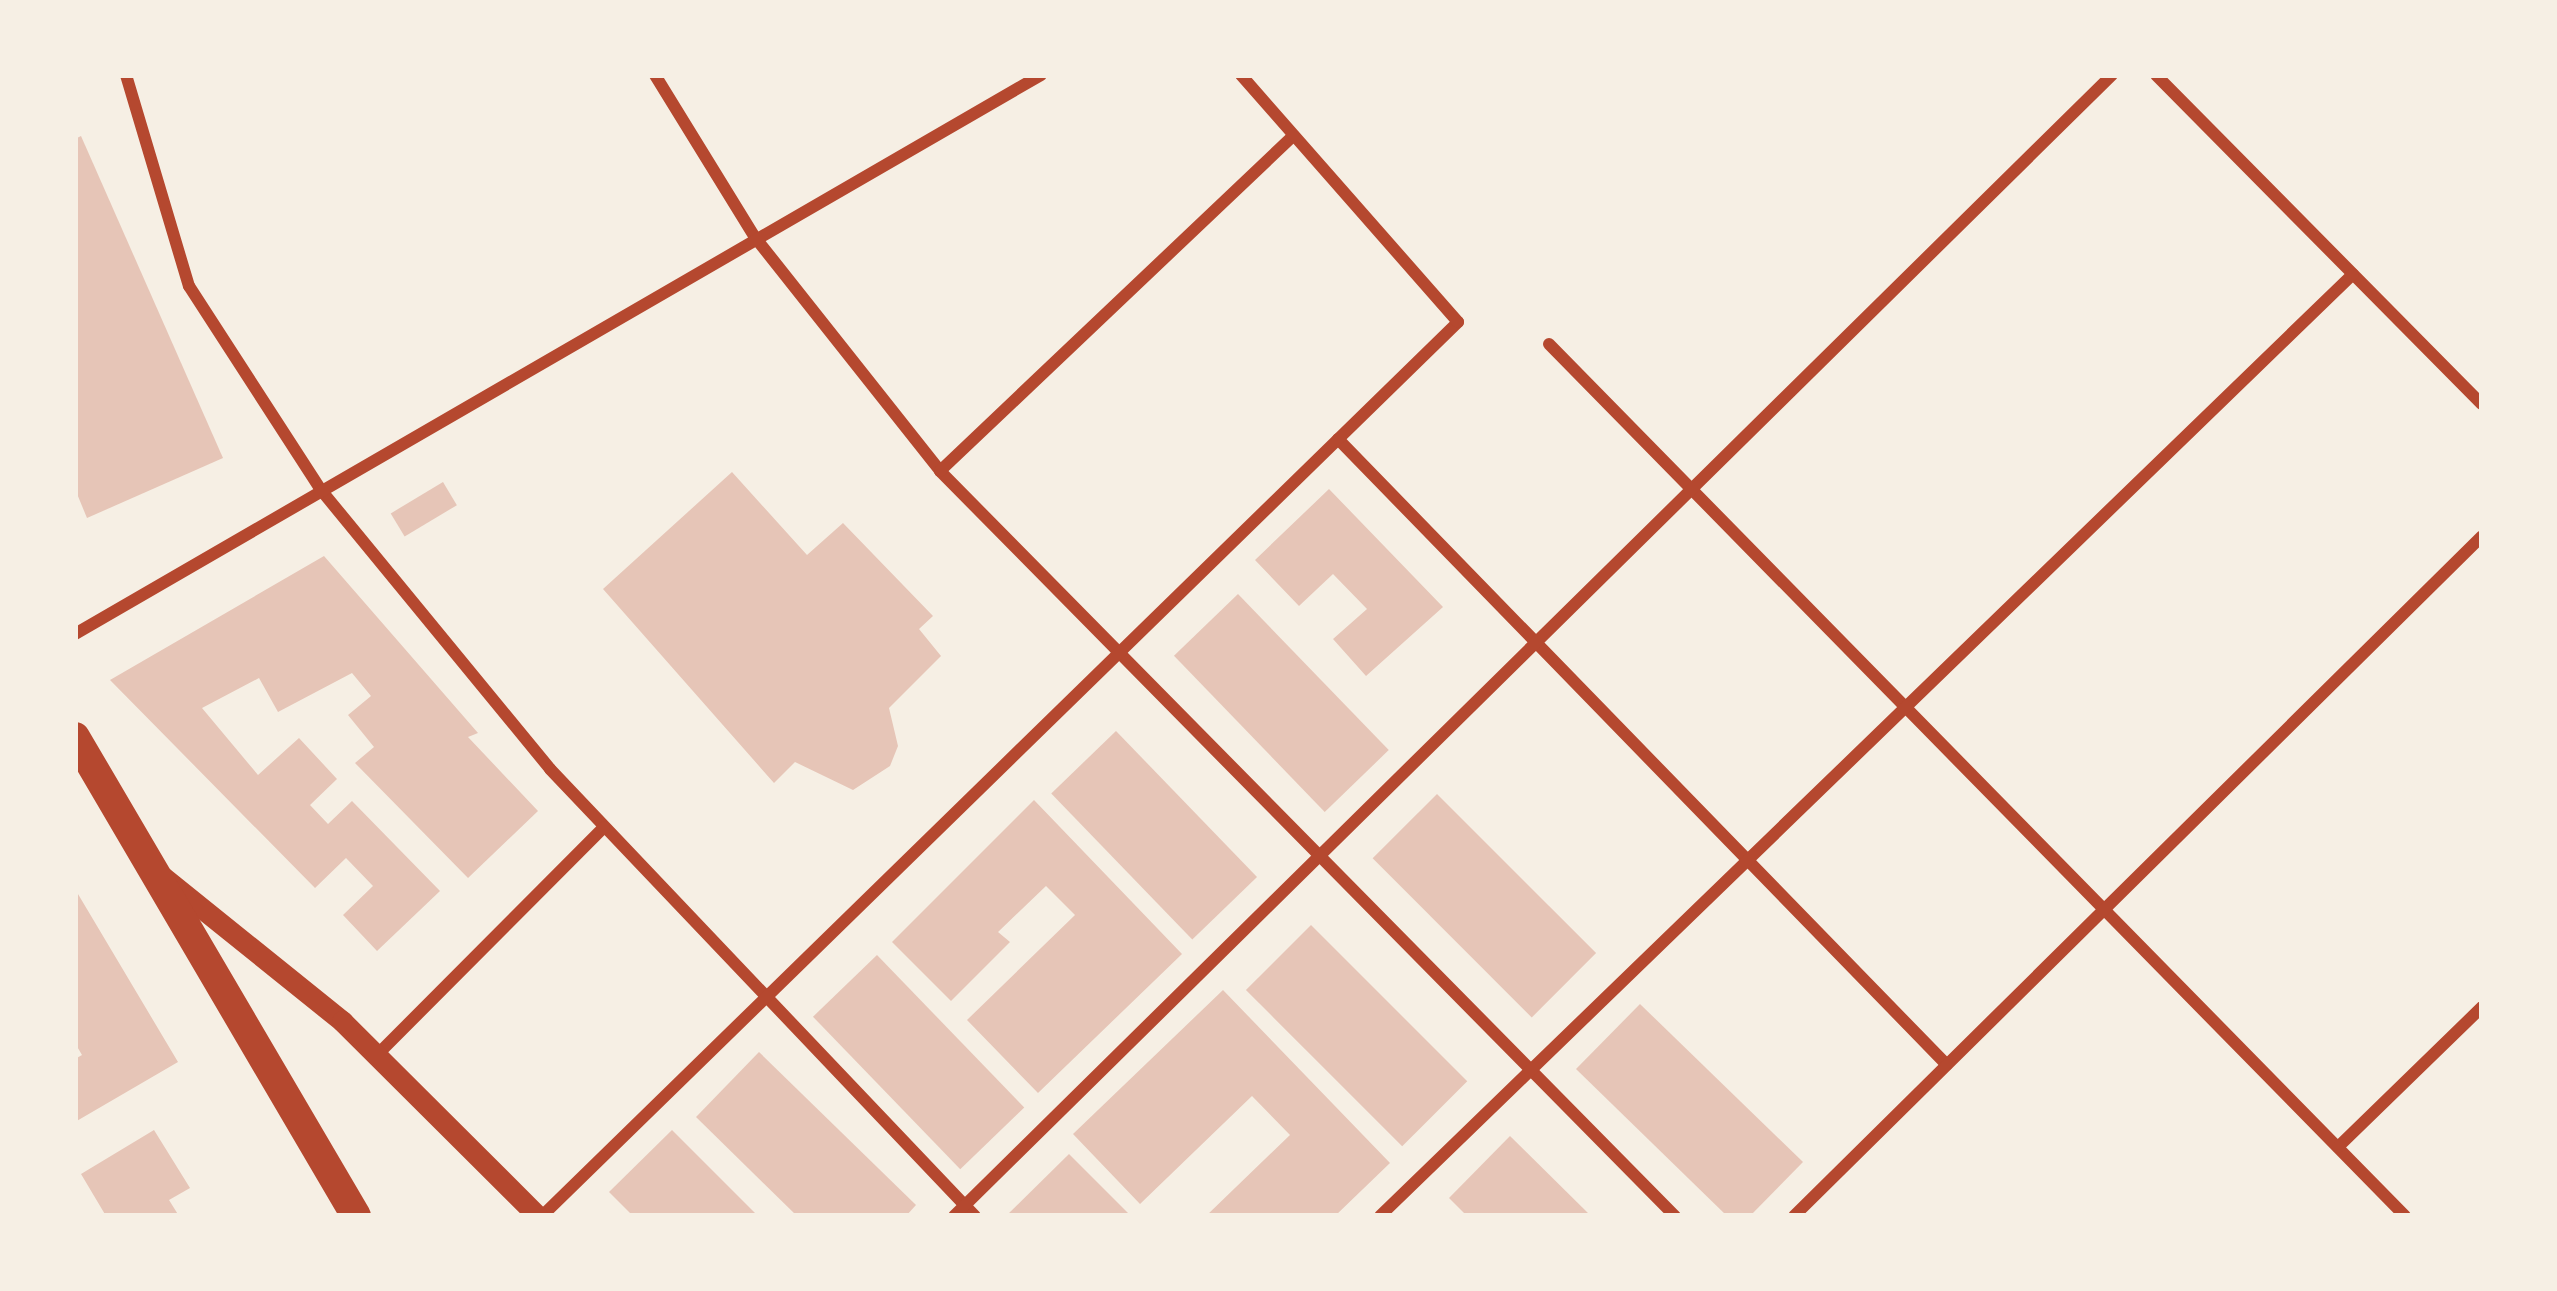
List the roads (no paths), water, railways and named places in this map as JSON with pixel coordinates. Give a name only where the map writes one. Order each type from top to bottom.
[{"type":"main road","points":[[75,737],[356,1216]]},
{"type":"street","points":[[125,75],[189,286],[321,490],[604,826],[964,1212],[2112,75]]},
{"type":"street","points":[[656,75],[754,236],[940,471],[1141,680],[1675,1216]]},
{"type":"street","points":[[75,634],[802,207],[1041,75]]},
{"type":"street","points":[[158,873],[378,1054],[540,1216],[1458,322],[1240,75]]},
{"type":"street","points":[[2156,75],[2482,404]]},
{"type":"street","points":[[940,471],[1293,136]]},
{"type":"street","points":[[1380,1216],[2354,274]]},
{"type":"street","points":[[1549,344],[2405,1216]]},
{"type":"street","points":[[1338,439],[1947,1064]]},
{"type":"street","points":[[1794,1216],[2482,536]]},
{"type":"street","points":[[378,1054],[604,826]]},
{"type":"street","points":[[2338,1147],[2482,1007]]}]
